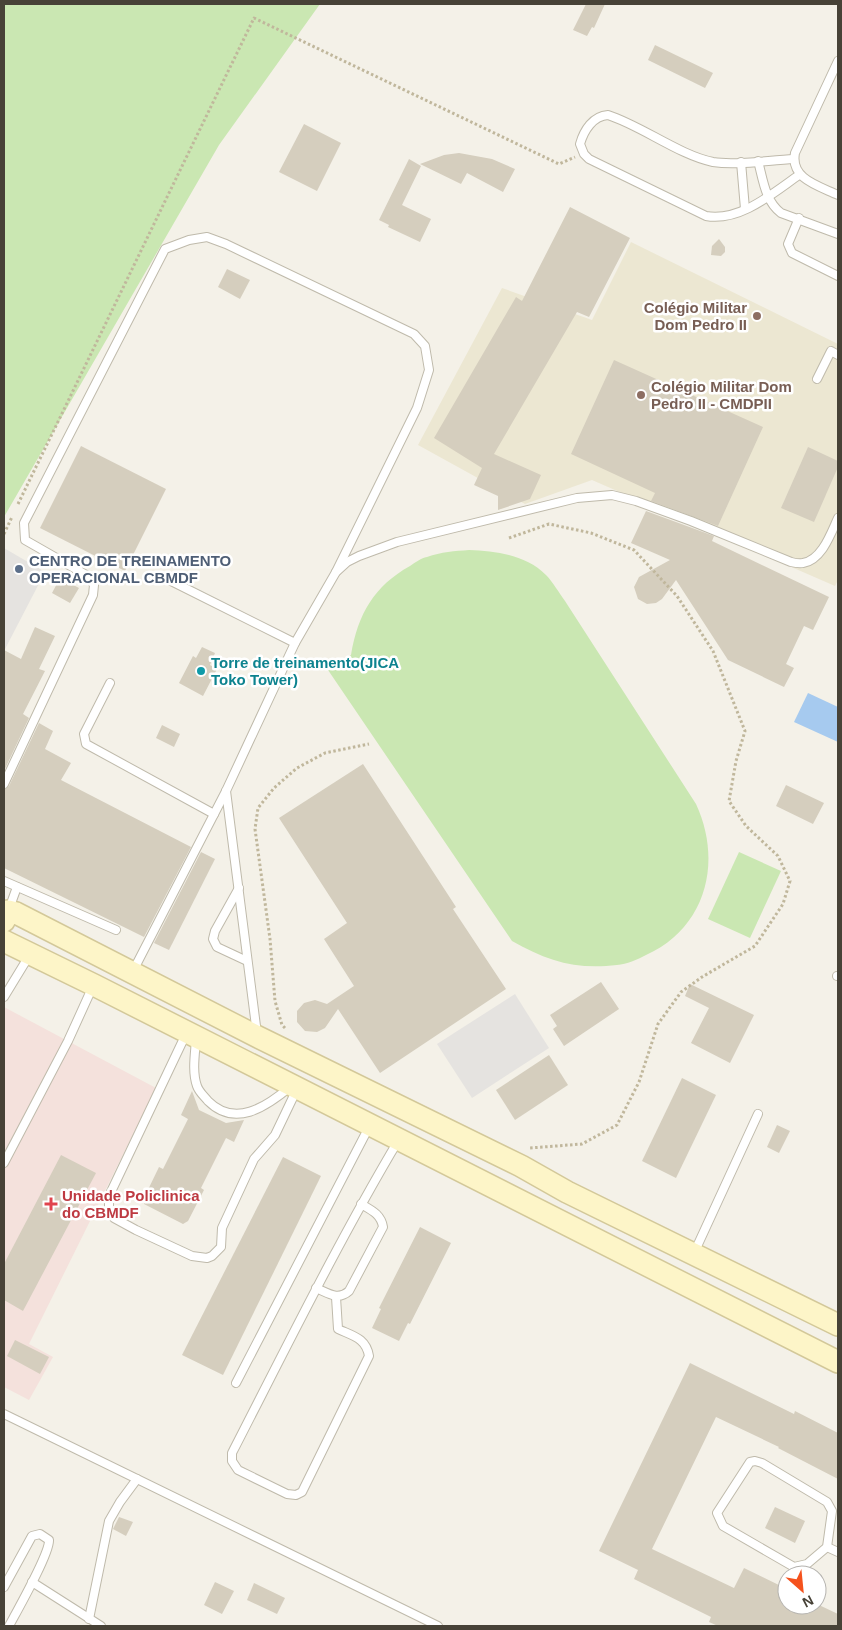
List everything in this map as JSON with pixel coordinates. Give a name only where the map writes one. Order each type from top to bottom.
[{"type":"street","points":[[6,916],[16,913],[329,1073],[521,1166],[568,1192],[838,1325]]},
{"type":"street","points":[[34,956],[54,932]]},
{"type":"street","points":[[4,941],[94,984],[838,1362]]},
{"type":"street","points":[[318,1099],[329,1073]]},
{"type":"street","points":[[556,1219],[568,1192]]},
{"type":"street","points":[[791,1337],[807,1309]]},
{"type":"lane","points":[[838,61],[795,153],[794,159],[799,175],[838,195]]},
{"type":"lane","points":[[794,159],[714,162],[608,115],[596,118],[590,124],[580,144],[583,152],[589,159],[706,216],[724,217],[745,209],[799,175]]},
{"type":"lane","points":[[758,161],[768,196],[775,209],[781,213],[799,218],[838,234]]},
{"type":"lane","points":[[741,162],[745,209]]},
{"type":"lane","points":[[799,218],[788,244],[792,253],[838,276]]},
{"type":"lane","points":[[4,784],[93,595],[94,584],[88,576],[25,540],[24,523],[165,249],[189,240],[207,237],[226,244],[414,334],[425,346],[429,370],[417,408],[336,572],[295,643],[226,791],[132,972]]},
{"type":"lane","points":[[817,379],[831,351],[838,355]]},
{"type":"lane","points":[[336,572],[347,562],[359,556],[397,542],[578,498],[600,495],[636,501],[691,521],[791,562],[802,564],[810,561],[819,553],[829,540],[838,518]]},
{"type":"lane","points":[[167,579],[295,643]]},
{"type":"lane","points":[[110,683],[84,734],[86,744],[214,814]]},
{"type":"lane","points":[[226,791],[258,1037]]},
{"type":"lane","points":[[4,881],[116,930]]},
{"type":"lane","points":[[6,916],[17,887]]},
{"type":"lane","points":[[239,888],[215,931],[213,939],[217,947],[247,961]]},
{"type":"lane","points":[[4,997],[34,956]]},
{"type":"lane","points":[[4,1163],[68,1041],[94,984]]},
{"type":"lane","points":[[192,1035],[182,1046],[109,1196],[109,1208],[114,1218],[136,1230],[192,1256],[207,1258],[216,1253],[221,1247],[222,1228],[254,1159],[275,1135],[294,1087]]},
{"type":"lane","points":[[192,1035],[196,1086],[201,1094],[214,1106],[232,1114],[256,1110],[294,1087]]},
{"type":"lane","points":[[694,1253],[758,1114]]},
{"type":"lane","points":[[236,1383],[370,1125]]},
{"type":"lane","points":[[336,1297],[338,1329],[364,1342],[368,1348],[369,1356],[302,1492],[296,1495],[287,1494],[238,1470],[232,1461],[232,1453],[316,1288],[398,1140]]},
{"type":"lane","points":[[316,1288],[336,1297],[344,1296],[349,1291],[383,1227],[382,1220],[375,1212],[361,1204]]},
{"type":"lane","points":[[4,1414],[438,1626]]},
{"type":"lane","points":[[750,1462],[762,1462],[827,1502],[832,1511],[827,1547],[808,1564],[794,1567],[722,1526],[717,1513],[750,1462]]},
{"type":"lane","points":[[90,1619],[109,1521],[137,1479]]},
{"type":"lane","points":[[4,1587],[32,1536],[40,1534],[50,1540],[50,1544],[32,1582],[9,1626]]},
{"type":"lane","points":[[827,1547],[838,1552]]},
{"type":"lane","points":[[32,1582],[101,1626]]},
{"type":"path","points":[[16,508],[254,18],[559,164],[583,152]]},
{"type":"path","points":[[4,534],[12,517]]},
{"type":"path","points":[[509,538],[549,524],[591,533],[634,550],[677,596],[713,651],[745,731],[736,761],[729,800],[746,826],[778,856],[790,881],[783,904],[755,946],[702,977],[681,992],[658,1024],[639,1082],[617,1125],[582,1144],[526,1149]]},
{"type":"path","points":[[288,1031],[282,1025],[276,1000],[255,829],[258,808],[274,788],[297,768],[325,753],[370,744]]},
{"type":"shaded area","name":"Colégio Militar Dom Pedro II - CMDPII","points":[[631,242],[838,344],[838,580],[835,586],[592,480],[525,504],[418,445],[502,288],[592,320]]},
{"type":"shaded area","points":[[4,548],[45,572],[4,651]]},
{"type":"shaded area","points":[[515,994],[549,1048],[472,1098],[437,1044]]},
{"type":"shaded area","name":"Unidade Policlinica do CBMDF","points":[[4,1007],[156,1088],[29,1344],[53,1357],[29,1400],[4,1387]]},
{"type":"green space","points":[[4,4],[320,4],[219,145],[4,517]]},
{"type":"green space","points":[[469,550],[510,555],[538,568],[549,578],[696,804],[704,826],[708,848],[708,870],[704,891],[695,911],[683,928],[666,943],[636,960],[628,963],[602,966],[575,965],[550,959],[512,941],[328,670],[351,655],[363,614],[377,592],[397,574],[423,558]]},
{"type":"green space","points":[[739,852],[781,871],[750,938],[708,919]]},
{"type":"water","points":[[808,693],[838,707],[838,742],[794,722]]},
{"type":"building","points":[[586,4],[605,4],[594,28],[592,27],[587,36],[573,30]]},
{"type":"building","points":[[655,45],[713,73],[705,88],[648,60]]},
{"type":"building","points":[[304,124],[341,143],[317,191],[279,172]]},
{"type":"building","points":[[459,153],[492,159],[515,169],[503,192],[467,173],[461,184],[420,164],[444,155]]},
{"type":"building","points":[[409,159],[421,166],[402,205],[431,219],[420,242],[388,227],[389,225],[379,220]]},
{"type":"building","points":[[570,207],[630,238],[589,317],[577,312],[494,454],[541,475],[530,499],[498,510],[498,496],[474,485],[482,468],[434,438],[516,297],[522,301]]},
{"type":"building","points":[[719,239],[725,247],[725,252],[721,256],[711,255],[712,246]]},
{"type":"building","points":[[227,269],[250,280],[240,299],[218,287]]},
{"type":"building","points":[[614,360],[763,427],[718,526],[651,501],[655,493],[571,454]]},
{"type":"building","points":[[81,446],[166,489],[125,571],[40,528]]},
{"type":"building","points":[[808,447],[838,461],[838,467],[814,522],[781,508]]},
{"type":"building","points":[[646,511],[714,536],[712,541],[829,597],[813,630],[804,626],[786,664],[794,668],[784,687],[728,660],[676,580],[662,599],[656,603],[647,604],[638,599],[634,587],[639,577],[670,560],[631,543]]},
{"type":"building","points":[[60,578],[79,588],[70,603],[52,593]]},
{"type":"building","points":[[35,627],[55,636],[39,669],[45,671],[23,714],[29,718],[4,771],[4,650],[21,659]]},
{"type":"building","name":"Torre de treinamento(JICA Toko Tower)","points":[[202,647],[215,653],[210,665],[217,669],[203,696],[179,683],[193,656],[196,658]]},
{"type":"building","points":[[39,723],[53,731],[45,749],[71,763],[61,780],[191,847],[144,937],[4,868],[4,790],[9,786]]},
{"type":"building","points":[[162,725],[180,734],[174,747],[156,738]]},
{"type":"building","points":[[363,764],[456,907],[453,909],[506,989],[380,1073],[338,1009],[325,1028],[317,1032],[305,1031],[297,1022],[297,1011],[304,1003],[315,1000],[327,1004],[354,986],[324,939],[347,923],[279,818]]},
{"type":"building","points":[[786,785],[824,803],[813,824],[776,806]]},
{"type":"building","points":[[201,852],[215,859],[169,950],[154,943]]},
{"type":"building","points":[[601,982],[619,1009],[564,1046],[553,1029],[557,1026],[550,1015]]},
{"type":"building","points":[[690,984],[754,1015],[730,1063],[691,1043],[709,1008],[685,996]]},
{"type":"building","points":[[549,1055],[568,1085],[515,1120],[496,1090]]},
{"type":"building","points":[[682,1078],[716,1095],[676,1178],[642,1161]]},
{"type":"building","points":[[192,1091],[199,1110],[226,1123],[244,1120],[234,1142],[226,1138],[201,1188],[204,1190],[188,1221],[183,1224],[144,1204],[144,1198],[159,1167],[163,1169],[188,1119],[181,1115]]},
{"type":"building","points":[[777,1125],[790,1131],[779,1153],[767,1147]]},
{"type":"building","points":[[61,1155],[96,1173],[23,1311],[4,1300],[4,1264]]},
{"type":"building","points":[[283,1157],[321,1176],[223,1375],[182,1355]]},
{"type":"building","points":[[420,1227],[451,1243],[410,1324],[408,1323],[399,1341],[372,1328],[381,1309],[379,1308]]},
{"type":"building","points":[[15,1340],[49,1357],[40,1374],[7,1356]]},
{"type":"building","points":[[690,1363],[794,1414],[795,1411],[838,1433],[838,1479],[779,1447],[716,1417],[652,1549],[734,1588],[744,1568],[777,1584],[777,1615],[827,1615],[827,1609],[838,1614],[838,1626],[718,1626],[709,1622],[711,1617],[634,1579],[638,1570],[599,1551]]},
{"type":"building","points":[[775,1507],[805,1521],[795,1543],[765,1528]]},
{"type":"building","points":[[119,1517],[133,1522],[126,1536],[113,1529]]},
{"type":"building","points":[[215,1582],[234,1591],[222,1614],[204,1605]]},
{"type":"building","points":[[254,1583],[285,1598],[277,1614],[247,1600]]},
{"type":"place","name":"Colégio Militar Dom Pedro II","points":[[757,316]]},
{"type":"place","name":"Colégio Militar Dom Pedro II - CMDPII","points":[[641,395]]},
{"type":"place","name":"CENTRO DE TREINAMENTO OPERACIONAL CBMDF","points":[[19,569]]},
{"type":"place","name":"Torre de treinamento(JICA Toko Tower)","points":[[201,671]]},
{"type":"place","name":"Unidade Policlinica do CBMDF","points":[[51,1204]]}]
